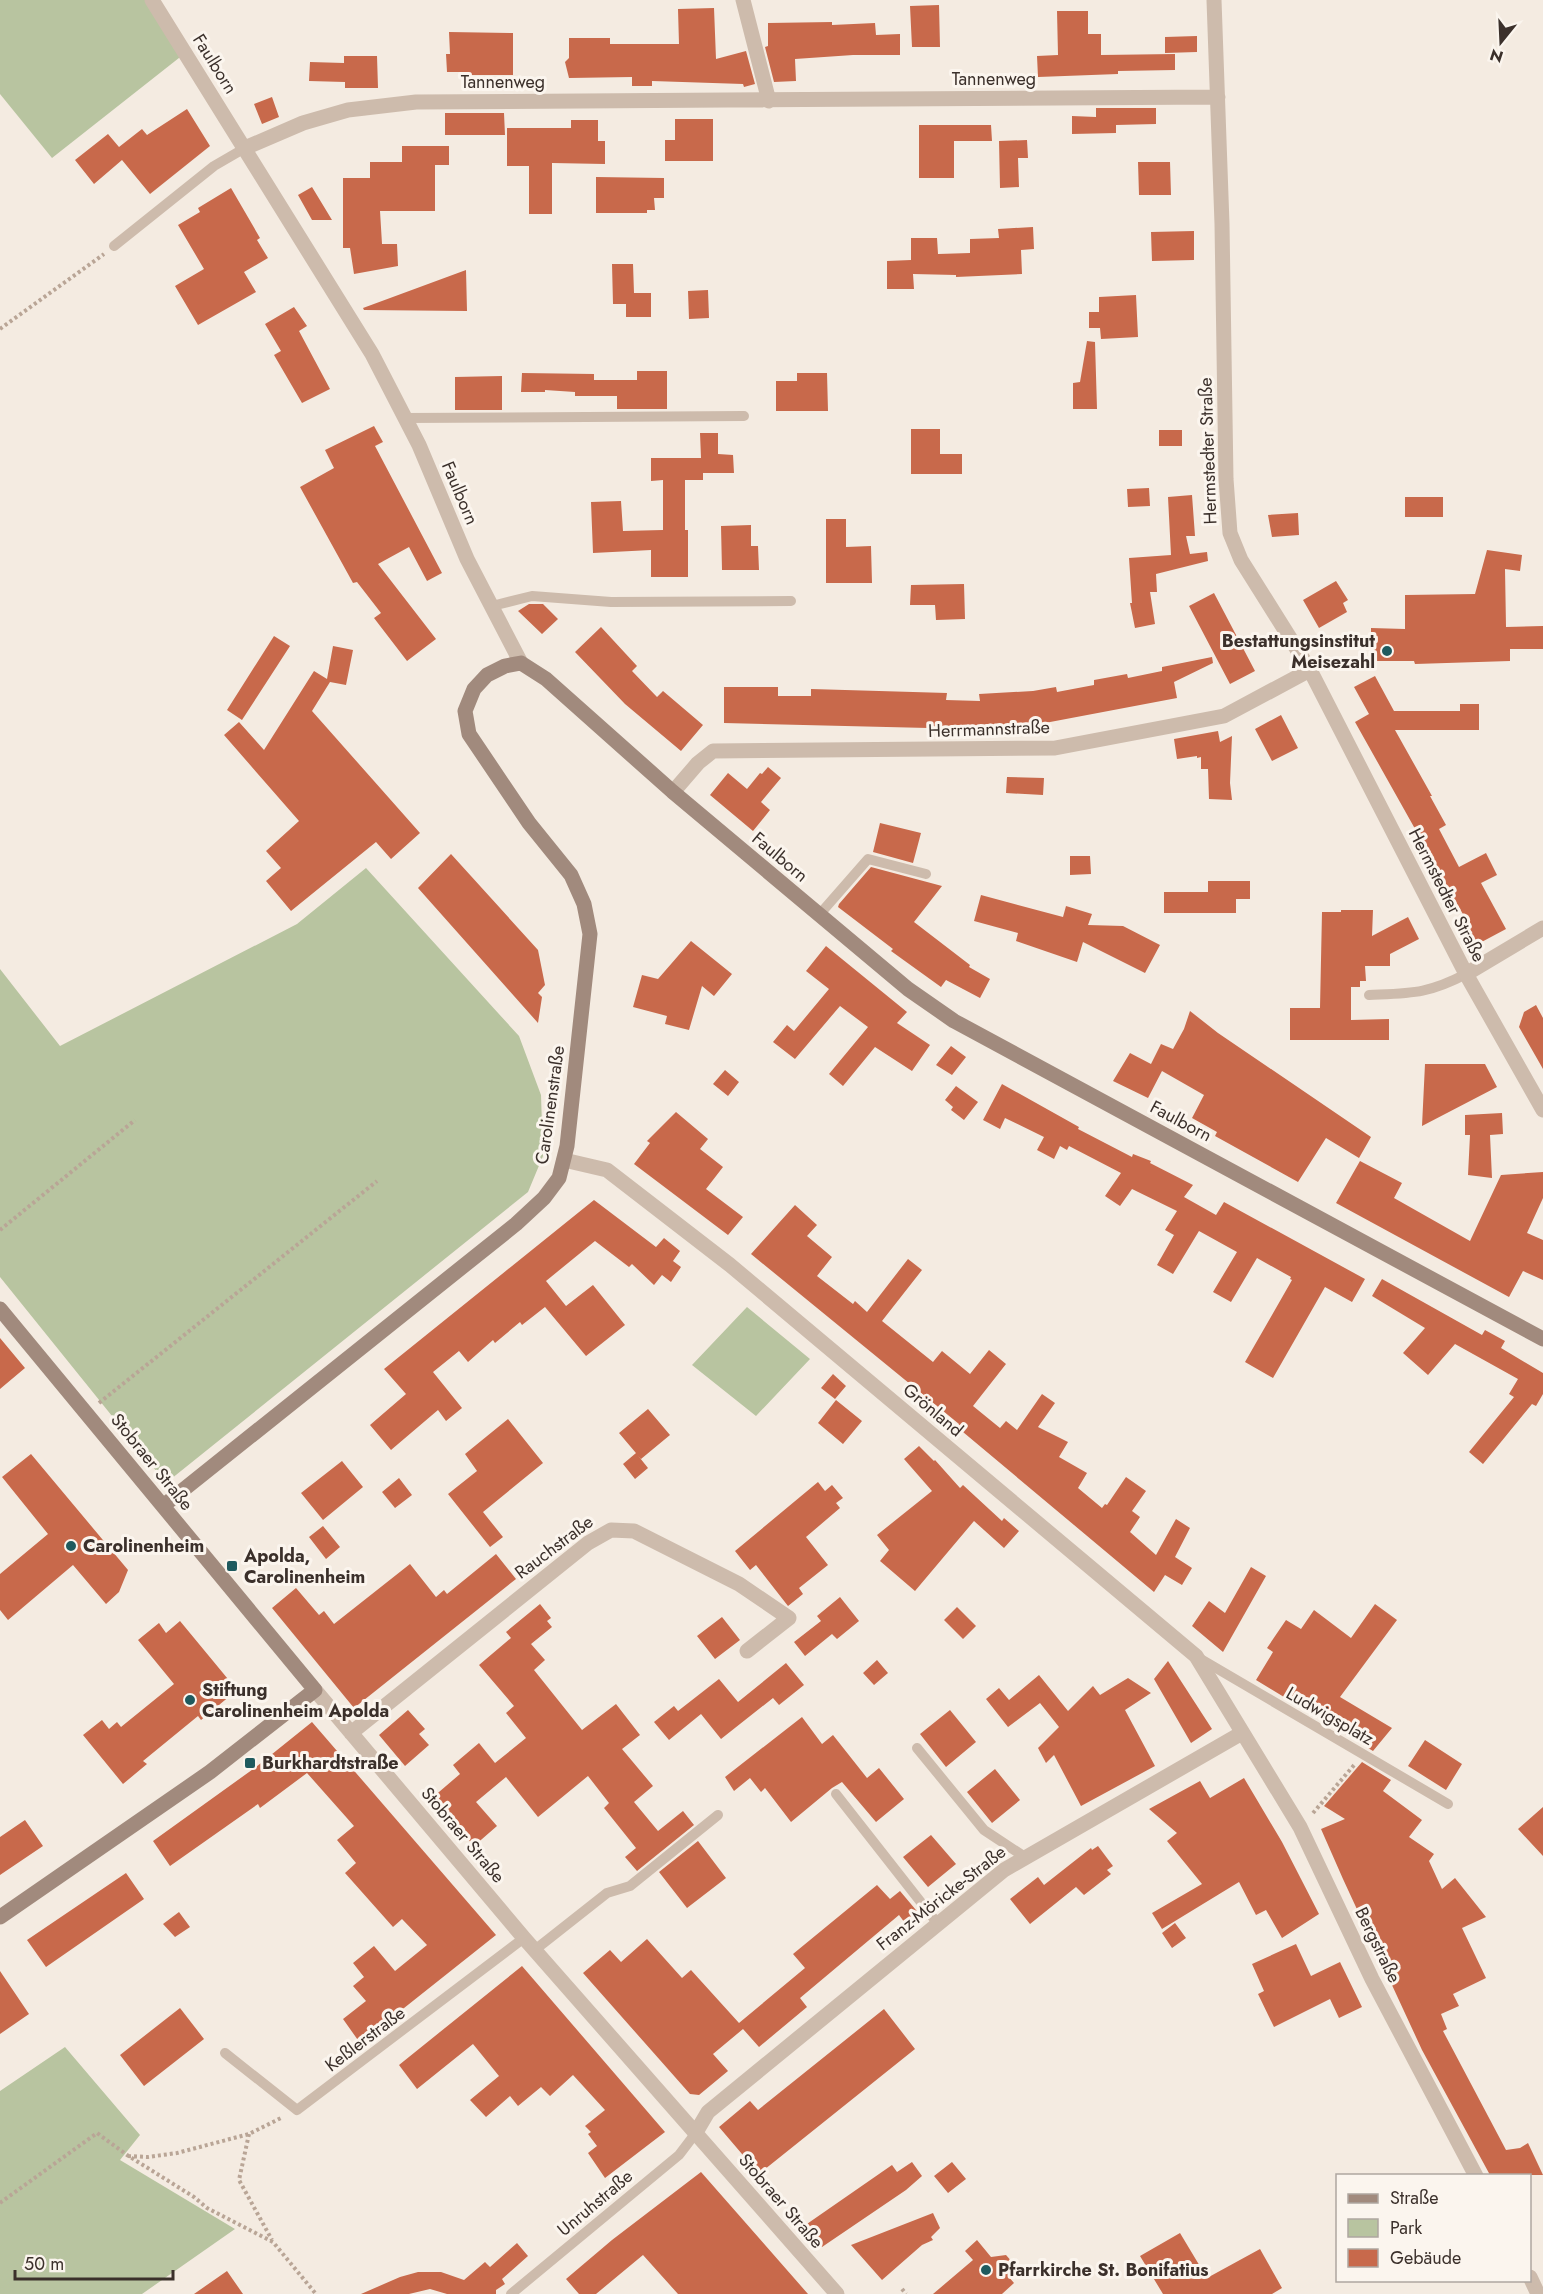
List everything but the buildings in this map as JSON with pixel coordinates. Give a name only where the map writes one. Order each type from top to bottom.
[{"type":"street","name":"Faulborn","points":[[152,0],[372,354],[419,445],[467,559],[521,663],[546,679],[673,792],[908,989],[954,1021],[1543,1339]]},
{"type":"street","points":[[743,0],[769,100]]},
{"type":"street","name":"Hermstedter Straße","points":[[1214,0],[1226,479],[1230,533],[1240,560],[1310,670],[1466,974],[1543,1110]]},
{"type":"street","name":"Tannenweg","points":[[245,148],[303,123],[348,110],[416,102],[1218,97]]},
{"type":"street","name":"Carolinenstraße","points":[[163,1506],[516,1224],[544,1198],[559,1178],[564,1160],[576,1069],[590,934],[584,904],[571,875],[529,823],[469,734],[465,711],[474,689],[487,675],[505,666],[521,663]]},
{"type":"street","name":"Herrmannstraße","points":[[673,792],[698,763],[713,752],[1055,748],[1224,716],[1310,670]]},
{"type":"street","points":[[1466,974],[1543,928]]},
{"type":"street","name":"Grönland","points":[[564,1160],[608,1170],[730,1265],[1196,1656],[1242,1733]]},
{"type":"street","name":"Stobraer Straße","points":[[0,1309],[315,1690],[524,1938],[837,2294]]},
{"type":"street","name":"Rauchstraße","points":[[351,1733],[588,1543],[610,1530],[634,1531],[740,1584],[789,1618],[747,1651]]},
{"type":"street","points":[[0,1917],[210,1772],[315,1690]]},
{"type":"street","name":"Bergstraße","points":[[1242,1733],[1300,1827],[1372,1978],[1475,2174]]},
{"type":"street","name":"Franz-Möricke-Straße","points":[[695,2134],[708,2112],[1004,1870],[1242,1733]]},
{"type":"street","points":[[1531,2279],[1538,2294]]},
{"type":"lane","points":[[114,246],[214,166],[245,148]]},
{"type":"lane","points":[[405,418],[744,416]]},
{"type":"lane","points":[[492,606],[532,597],[611,602],[791,601]]},
{"type":"lane","points":[[819,915],[868,858],[926,874]]},
{"type":"lane","points":[[1370,995],[1418,993],[1443,986],[1466,974]]},
{"type":"lane","name":"Ludwigsplatz","points":[[1196,1656],[1448,1804]]},
{"type":"lane","points":[[917,1748],[984,1830],[1025,1857]]},
{"type":"lane","points":[[836,1794],[938,1924]]},
{"type":"lane","points":[[536,1949],[607,1893],[630,1886],[718,1815]]},
{"type":"lane","name":"Keßlerstraße","points":[[297,2110],[524,1938]]},
{"type":"lane","points":[[225,2054],[297,2110]]},
{"type":"lane","name":"Unruhstraße","points":[[511,2294],[679,2155],[695,2134]]},
{"type":"path","points":[[0,328],[114,246]]},
{"type":"path","points":[[0,1230],[135,1120]]},
{"type":"path","points":[[87,1413],[377,1181]]},
{"type":"path","points":[[1300,1827],[1363,1755]]},
{"type":"path","points":[[127,2156],[148,2157],[177,2153],[249,2134],[297,2110]]},
{"type":"path","points":[[0,2203],[97,2133],[127,2156],[194,2197],[207,2208],[273,2242]]},
{"type":"path","points":[[249,2134],[239,2180],[273,2242],[316,2294]]},
{"type":"path","points":[[902,2289],[906,2294]]},
{"type":"green space","points":[[0,0],[152,0],[184,54],[52,158],[0,94]]},
{"type":"green space","points":[[366,868],[519,1036],[541,1095],[543,1156],[528,1192],[166,1483],[0,1277],[0,969],[60,1046],[297,924]]},
{"type":"green space","points":[[747,1307],[810,1359],[756,1416],[692,1365]]},
{"type":"green space","points":[[65,2047],[140,2135],[120,2160],[235,2229],[142,2294],[0,2294],[0,2091]]},
{"type":"place","name":"Bestattungsinstitut Meisezahl","points":[[1387,651]]},
{"type":"place","name":"Carolinenheim","points":[[71,1546]]},
{"type":"place","name":"Apolda, Carolinenheim","points":[[232,1566]]},
{"type":"place","name":"Stiftung Carolinenheim Apolda","points":[[190,1700]]},
{"type":"place","name":"Burkhardtstraße","points":[[250,1763]]},
{"type":"place","name":"Pfarrkirche St. Bonifatius","points":[[986,2270]]}]
